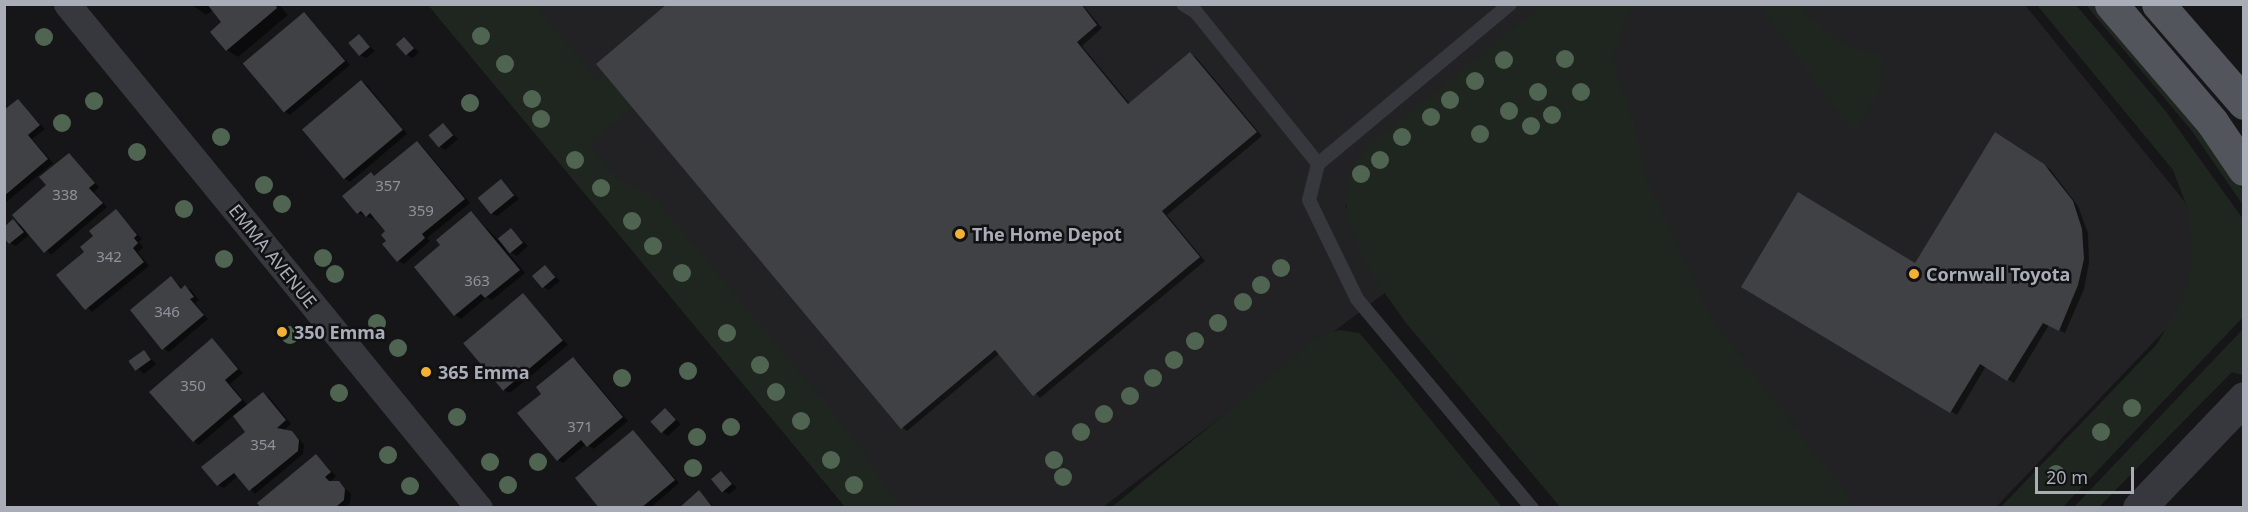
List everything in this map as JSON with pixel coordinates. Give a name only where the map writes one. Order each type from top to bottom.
[{"type":"main road","points":[[2111,4],[2212,122],[2244,168]]},
{"type":"main road","points":[[2158,4],[2244,103]]},
{"type":"street","name":"EMMA AVENUE","points":[[67,4],[479,507]]},
{"type":"street","points":[[2139,507],[2244,398]]},
{"type":"lane","points":[[1183,4],[1196,12],[1318,164]]},
{"type":"lane","points":[[1510,4],[1318,164],[1309,200],[1357,299],[1532,507]]},
{"type":"shaded area","points":[[428,5],[535,5],[597,79],[604,73],[633,108],[588,145],[619,181],[648,193],[659,202],[853,437],[899,507],[845,507]]},
{"type":"shaded area","points":[[430,5],[2025,5],[2232,260],[1996,507],[1806,507],[1464,86],[1345,207],[1407,276],[1103,507],[850,507]]},
{"type":"shaded area","points":[[1542,5],[1641,5],[1629,10],[1612,62],[1617,64],[1616,70],[1635,126],[1647,180],[1713,320],[1856,507],[1560,507],[1406,323],[1377,282],[1360,251],[1346,212],[1350,173],[1357,161],[1365,150]]},
{"type":"shaded area","points":[[1765,5],[1799,5],[1811,19],[1849,46],[1883,55],[1879,92],[1854,133],[1765,13]]},
{"type":"shaded area","points":[[2037,5],[2076,5],[2164,109],[2243,219],[2243,317],[2063,507],[2001,507],[2157,344],[2182,301],[2192,261],[2189,212],[2173,170]]},
{"type":"shaded area","points":[[2086,5],[2098,5],[2203,133],[2243,190],[2243,205],[2192,131]]},
{"type":"shaded area","points":[[2243,329],[2242,375],[2232,372],[2099,507],[2074,507]]},
{"type":"shaded area","points":[[1339,330],[1359,333],[1502,507],[1112,507],[1318,337]]},
{"type":"building","points":[[207,4],[275,4],[277,8],[226,51],[210,32],[221,22]]},
{"type":"building","name":"The Home Depot","points":[[667,4],[1081,4],[1097,25],[1077,42],[1128,104],[1190,52],[1257,132],[1162,211],[1200,257],[1033,396],[995,350],[901,429],[596,64]]},
{"type":"building","points":[[304,12],[345,61],[284,112],[243,63]]},
{"type":"building","points":[[359,34],[370,47],[359,56],[348,43]]},
{"type":"building","points":[[404,37],[414,48],[406,56],[396,44]]},
{"type":"building","points":[[361,80],[403,130],[344,179],[302,129]]},
{"type":"building","points":[[18,99],[40,125],[28,135],[48,159],[4,196],[4,110]]},
{"type":"building","points":[[443,123],[453,135],[439,147],[428,135]]},
{"type":"building","name":"Cornwall Toyota","points":[[1995,132],[2044,164],[2073,201],[2082,229],[2084,259],[2078,285],[2059,331],[2043,323],[2007,381],[1980,364],[1950,413],[1741,287],[1798,192],[1915,263]]},
{"type":"building","points":[[417,141],[465,199],[422,234],[425,238],[397,262],[382,244],[386,241],[381,235],[385,231],[370,213],[366,217],[361,211],[357,214],[342,196],[371,172],[374,176]]},
{"type":"building","points":[[69,153],[95,183],[89,188],[103,203],[44,253],[12,215],[46,185],[39,177]]},
{"type":"building","points":[[501,179],[514,195],[491,214],[478,198]]},
{"type":"building","points":[[116,209],[137,235],[134,238],[138,243],[133,248],[144,262],[85,310],[56,275],[84,252],[80,247],[93,236],[89,231]]},
{"type":"building","points":[[471,211],[520,270],[485,298],[481,294],[454,316],[414,267],[440,245],[436,240]]},
{"type":"building","points":[[13,219],[24,232],[9,244],[4,238],[4,227]]},
{"type":"building","points":[[511,228],[523,243],[510,253],[498,239]]},
{"type":"building","points":[[545,265],[555,277],[542,288],[532,276]]},
{"type":"building","points":[[171,276],[181,289],[185,285],[194,297],[190,299],[204,315],[162,350],[130,310]]},
{"type":"building","points":[[523,293],[563,340],[503,391],[463,343]]},
{"type":"building","points":[[212,338],[238,369],[225,380],[242,400],[193,442],[149,392]]},
{"type":"building","points":[[144,350],[151,360],[135,371],[128,361]]},
{"type":"building","points":[[573,357],[623,417],[587,447],[581,440],[557,461],[517,413],[541,394],[536,387]]},
{"type":"building","points":[[263,392],[286,420],[277,428],[292,431],[299,440],[298,451],[249,491],[234,473],[217,486],[201,467],[245,432],[233,416]]},
{"type":"building","points":[[665,408],[676,420],[661,433],[650,422]]},
{"type":"building","points":[[633,430],[675,480],[641,508],[599,508],[575,478]]},
{"type":"building","points":[[316,454],[331,472],[325,477],[329,481],[339,481],[345,489],[344,500],[335,508],[261,508],[257,503]]},
{"type":"building","points":[[721,471],[732,484],[722,492],[711,479]]},
{"type":"building","points":[[699,490],[713,508],[679,508]]},
{"type":"place","name":"The Home Depot","points":[[960,234]]},
{"type":"place","name":"Cornwall Toyota","points":[[1914,274]]},
{"type":"place","name":"350 Emma","points":[[282,332]]},
{"type":"place","name":"365 Emma","points":[[426,372]]}]
